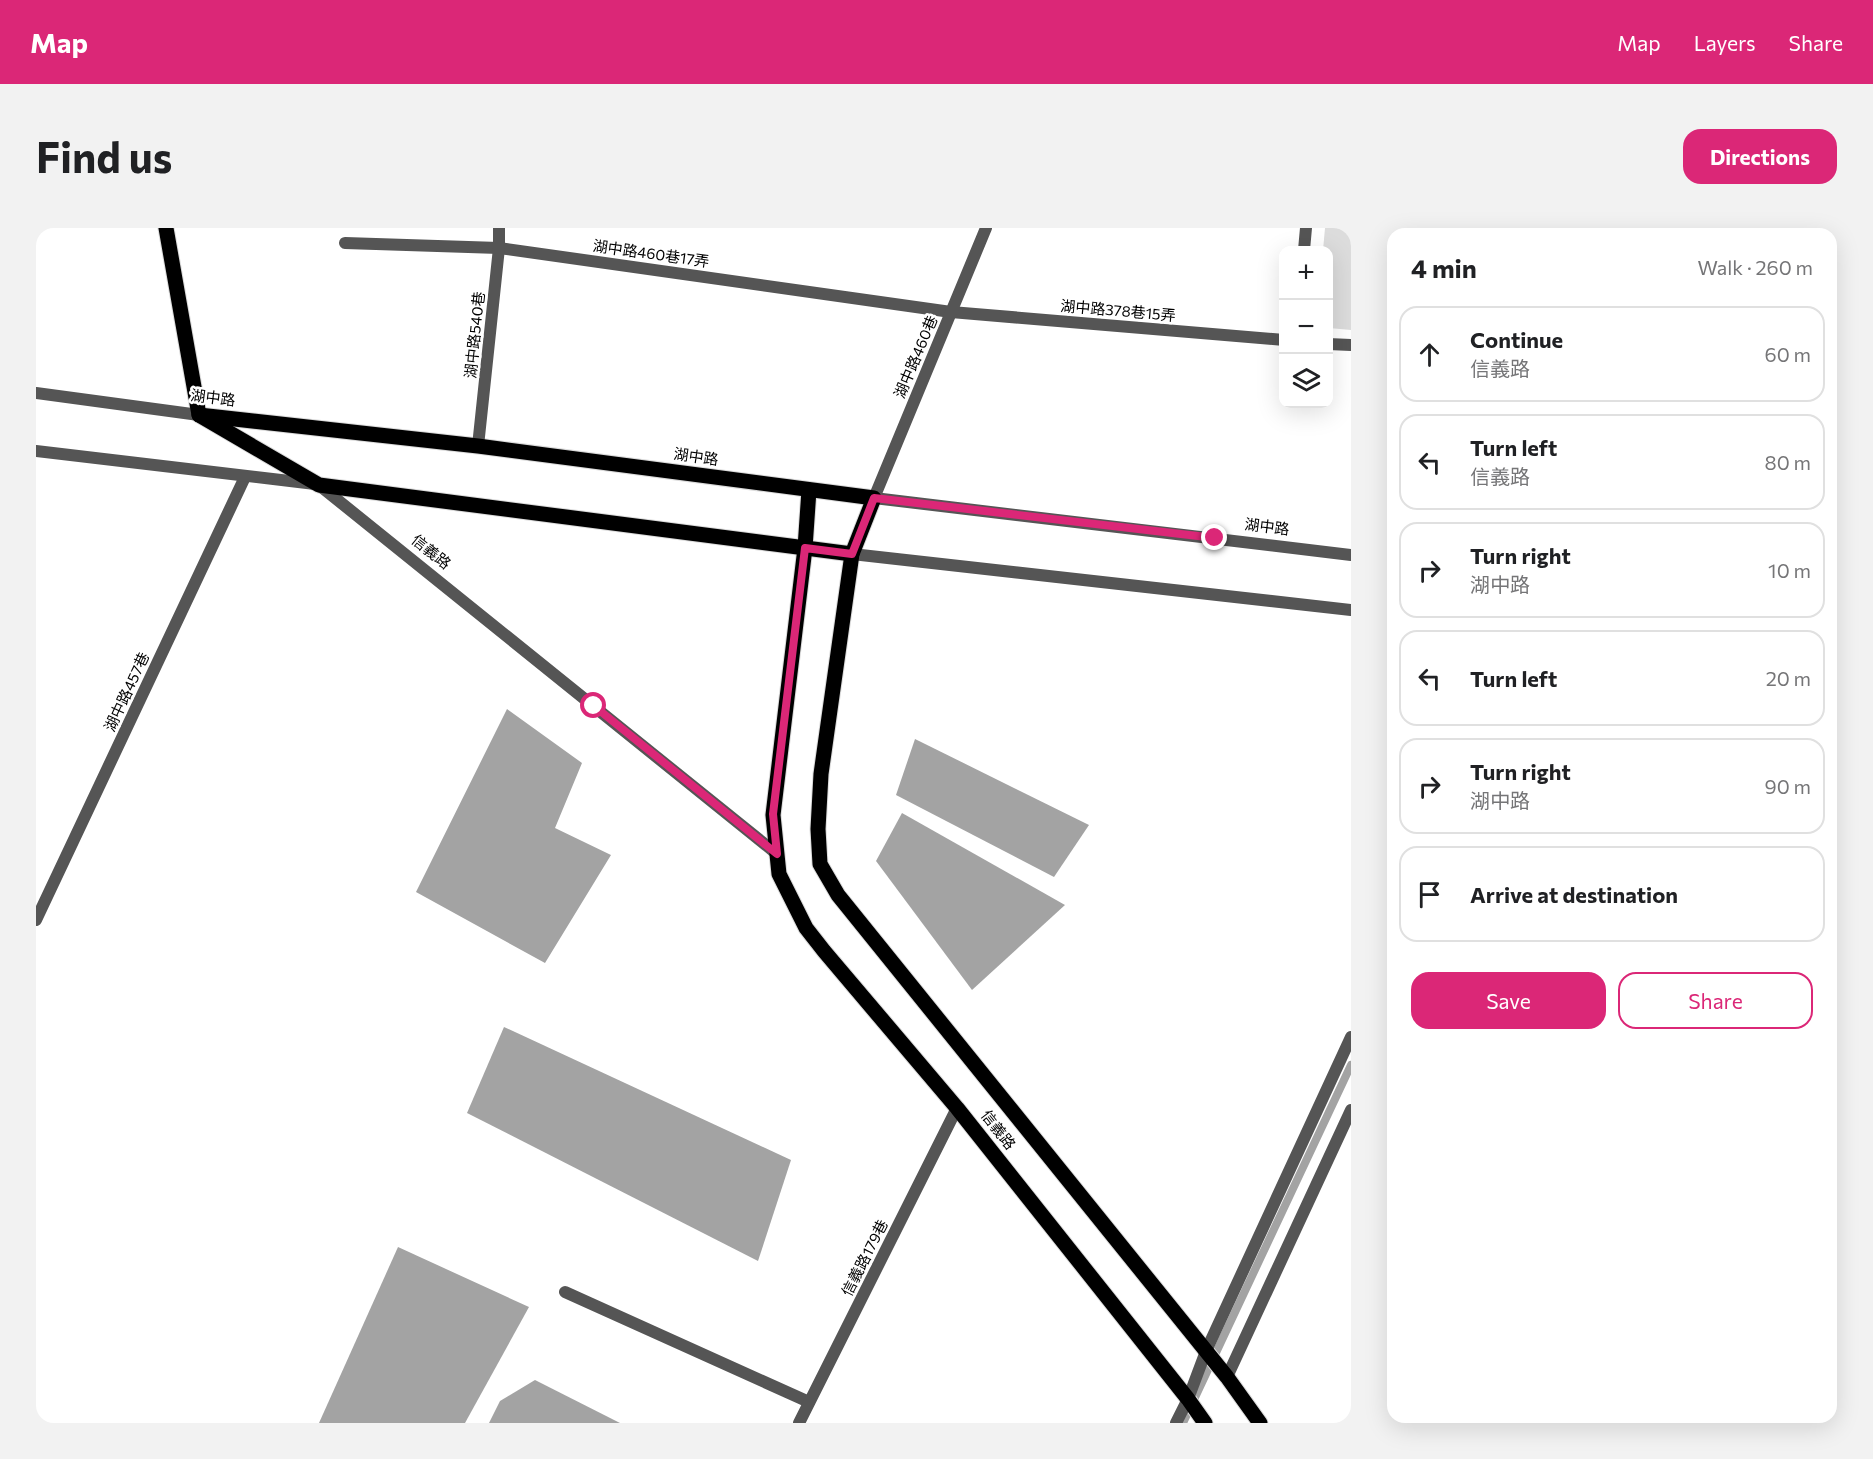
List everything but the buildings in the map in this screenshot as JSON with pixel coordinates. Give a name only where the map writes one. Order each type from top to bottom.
[{"type":"main road","points":[[166,228],[199,415]]},
{"type":"main road","name":"湖中路","points":[[199,415],[478,446],[874,498]]},
{"type":"main road","name":"信義路","points":[[199,415],[319,485]]},
{"type":"main road","points":[[319,485],[852,554]]},
{"type":"main road","name":"信義路","points":[[809,490],[805,548],[773,814],[779,874],[807,928],[957,1108],[1205,1423]]},
{"type":"main road","name":"信義路","points":[[874,498],[852,554],[821,774],[818,829],[820,864],[838,895],[1227,1377],[1260,1423]]},
{"type":"street","name":"湖中路540巷","points":[[478,446],[499,248],[499,228]]},
{"type":"street","name":"湖中路460巷","points":[[874,498],[986,228]]},
{"type":"street","points":[[1304,246],[1306,228]]},
{"type":"street","name":"湖中路460巷17弄","points":[[345,243],[499,248],[951,312]]},
{"type":"street","name":"湖中路378巷15弄","points":[[951,312],[1279,340]]},
{"type":"street","points":[[1333,344],[1351,345]]},
{"type":"street","name":"湖中路","points":[[36,393],[199,415]]},
{"type":"street","points":[[36,452],[319,485]]},
{"type":"street","name":"湖中路457巷","points":[[36,920],[245,477]]},
{"type":"street","name":"信義路","points":[[319,485],[777,854]]},
{"type":"street","name":"湖中路","points":[[874,498],[1351,555]]},
{"type":"street","points":[[852,554],[1351,610]]},
{"type":"street","points":[[1176,1423],[1188,1399],[1206,1351],[1351,1037]]},
{"type":"street","name":"信義路179巷","points":[[800,1423],[957,1108]]},
{"type":"street","points":[[1227,1377],[1351,1110]]},
{"type":"street","points":[[565,1292],[809,1402]]},
{"type":"shaded area","points":[[1325,228],[1351,228],[1351,330],[1333,328],[1333,246],[1323,246]]},
{"type":"shaded area","points":[[507,709],[582,763],[555,828],[611,855],[545,963],[416,892]]},
{"type":"shaded area","points":[[915,739],[1089,825],[1054,877],[896,795]]},
{"type":"shaded area","points":[[902,813],[1065,905],[972,990],[876,861]]},
{"type":"shaded area","points":[[504,1027],[791,1160],[758,1261],[467,1113]]},
{"type":"shaded area","points":[[398,1247],[529,1307],[465,1423],[319,1423]]},
{"type":"shaded area","points":[[535,1380],[620,1423],[489,1423],[500,1401]]},
{"type":"waterway","points":[[1183,1423],[1351,1065]]},
{"type":"route","points":[[594,706],[777,854],[773,814],[805,548],[852,554],[874,498],[1215,538]]}]
